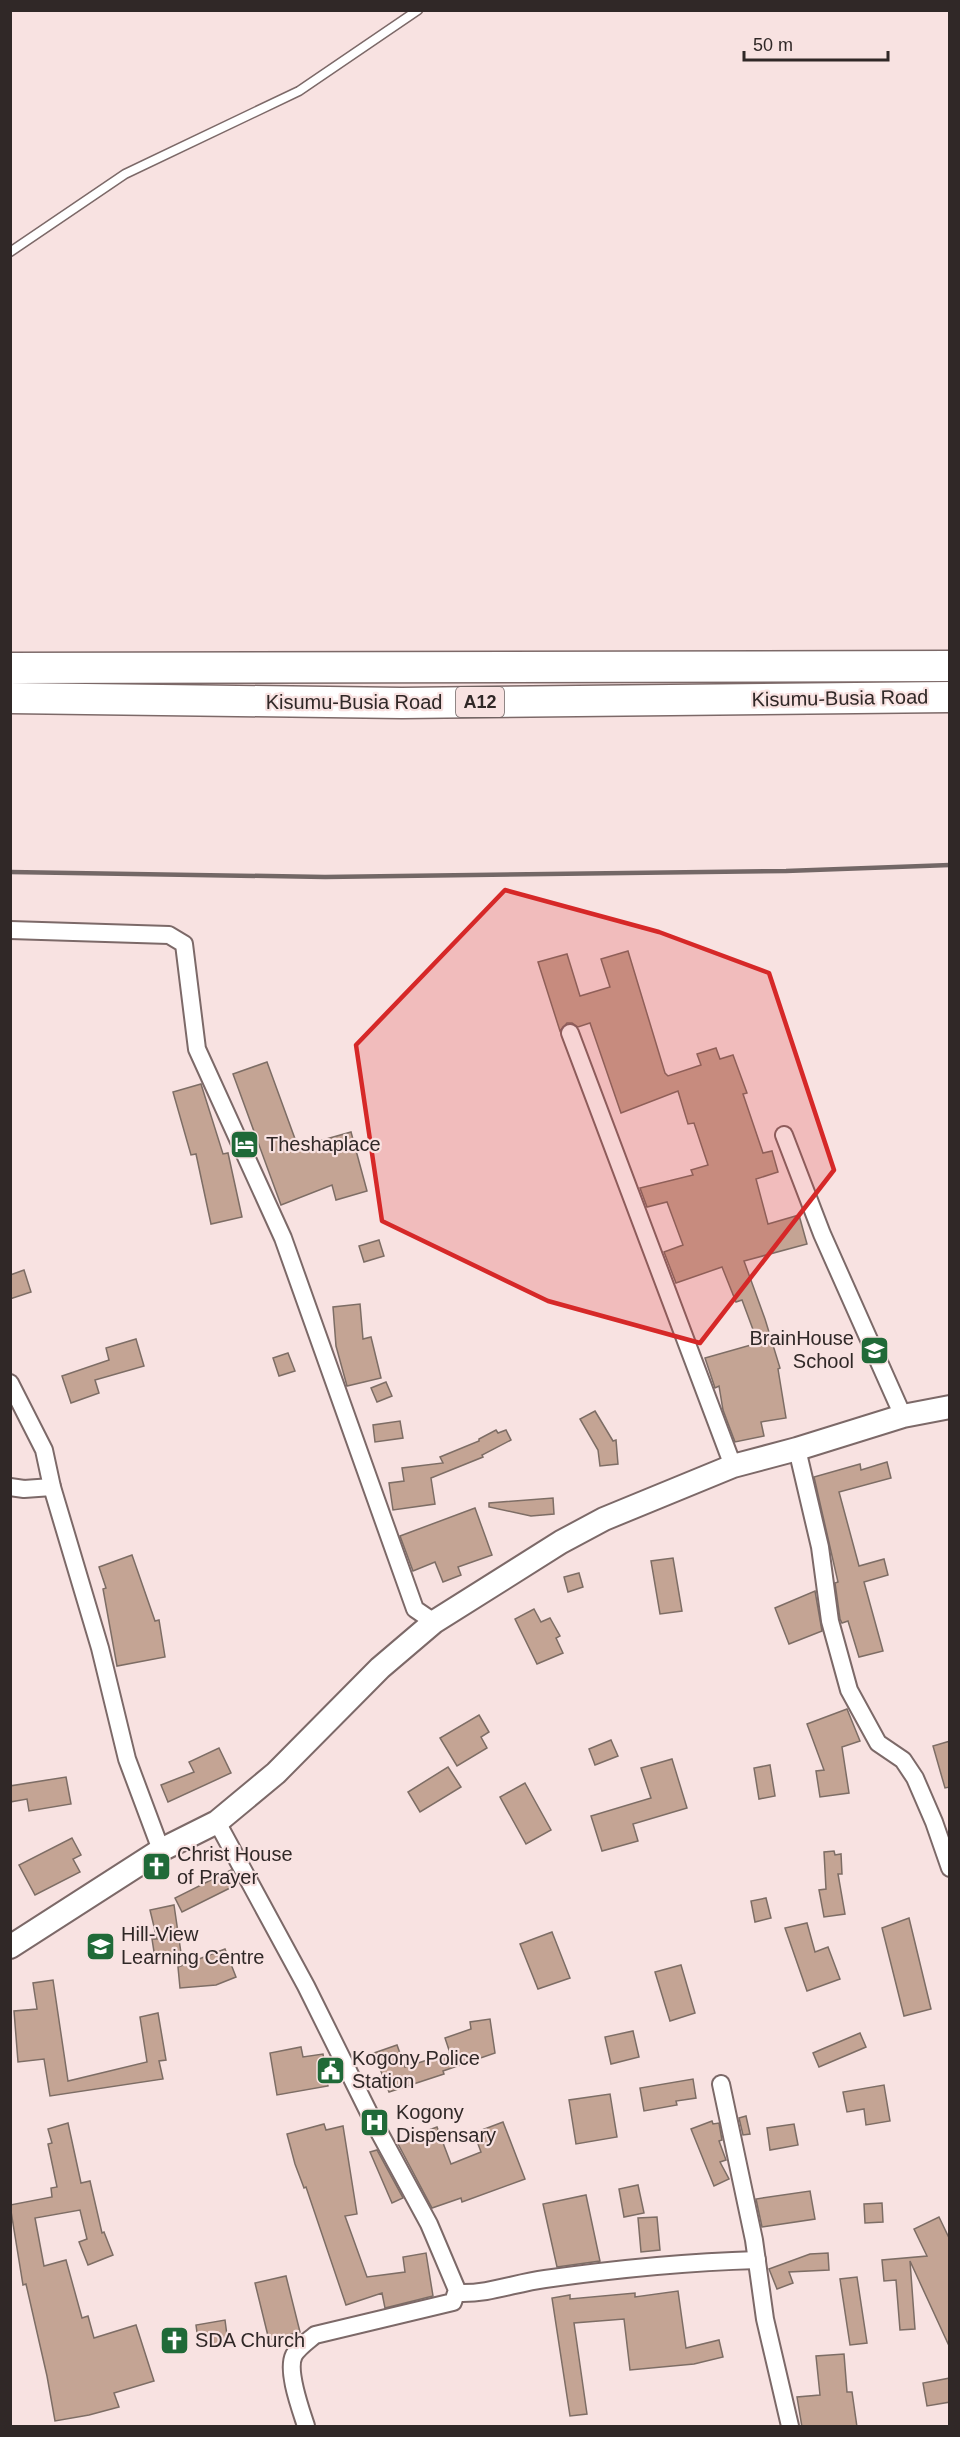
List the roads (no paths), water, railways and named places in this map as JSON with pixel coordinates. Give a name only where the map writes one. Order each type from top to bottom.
[{"type":"highway","name":"Kisumu-Busia Road","points":[[10,668],[950,666]]},
{"type":"highway","name":"Kisumu-Busia Road","points":[[10,698],[402,703],[950,697]]},
{"type":"main road","points":[[10,1947],[161,1850],[217,1822],[276,1773],[380,1668],[434,1622],[561,1542],[604,1519],[733,1466],[903,1416],[950,1407]]},
{"type":"street","points":[[10,930],[169,935],[184,944],[197,1049],[283,1238],[415,1609],[434,1622]]},
{"type":"street","points":[[570,1033],[733,1466]]},
{"type":"street","points":[[784,1135],[822,1234],[903,1416]]},
{"type":"street","points":[[10,1383],[44,1450],[52,1487],[100,1648],[127,1759],[161,1850]]},
{"type":"street","points":[[797,1449],[820,1547],[830,1621],[849,1690],[878,1743],[903,1760],[915,1778],[950,1868]]},
{"type":"street","points":[[10,1487],[24,1489],[52,1487]]},
{"type":"street","points":[[217,1822],[306,1986],[372,2119],[429,2224],[459,2293],[480,2294],[542,2279],[686,2262],[757,2259]]},
{"type":"street","points":[[721,2084],[757,2259],[765,2319],[790,2427]]},
{"type":"street","points":[[306,2427],[295,2392],[291,2363],[304,2344],[315,2335],[453,2302],[457,2290]]},
{"type":"lane","points":[[10,252],[125,174],[299,91],[418,10]]},
{"type":"railway","points":[[10,872],[325,877],[786,871],[950,865]]},
{"type":"place","name":"Theshaplace","points":[[245,1144]]},
{"type":"place","name":"BrainHouse School","points":[[875,1350]]},
{"type":"place","name":"Christ House of Prayer","points":[[156,1866]]},
{"type":"place","name":"Hill-View Learning Centre","points":[[100,1946]]},
{"type":"place","name":"Kogony Police Station","points":[[331,2070]]},
{"type":"place","name":"Kogony Dispensary","points":[[375,2123]]},
{"type":"place","name":"SDA Church","points":[[174,2340]]}]
